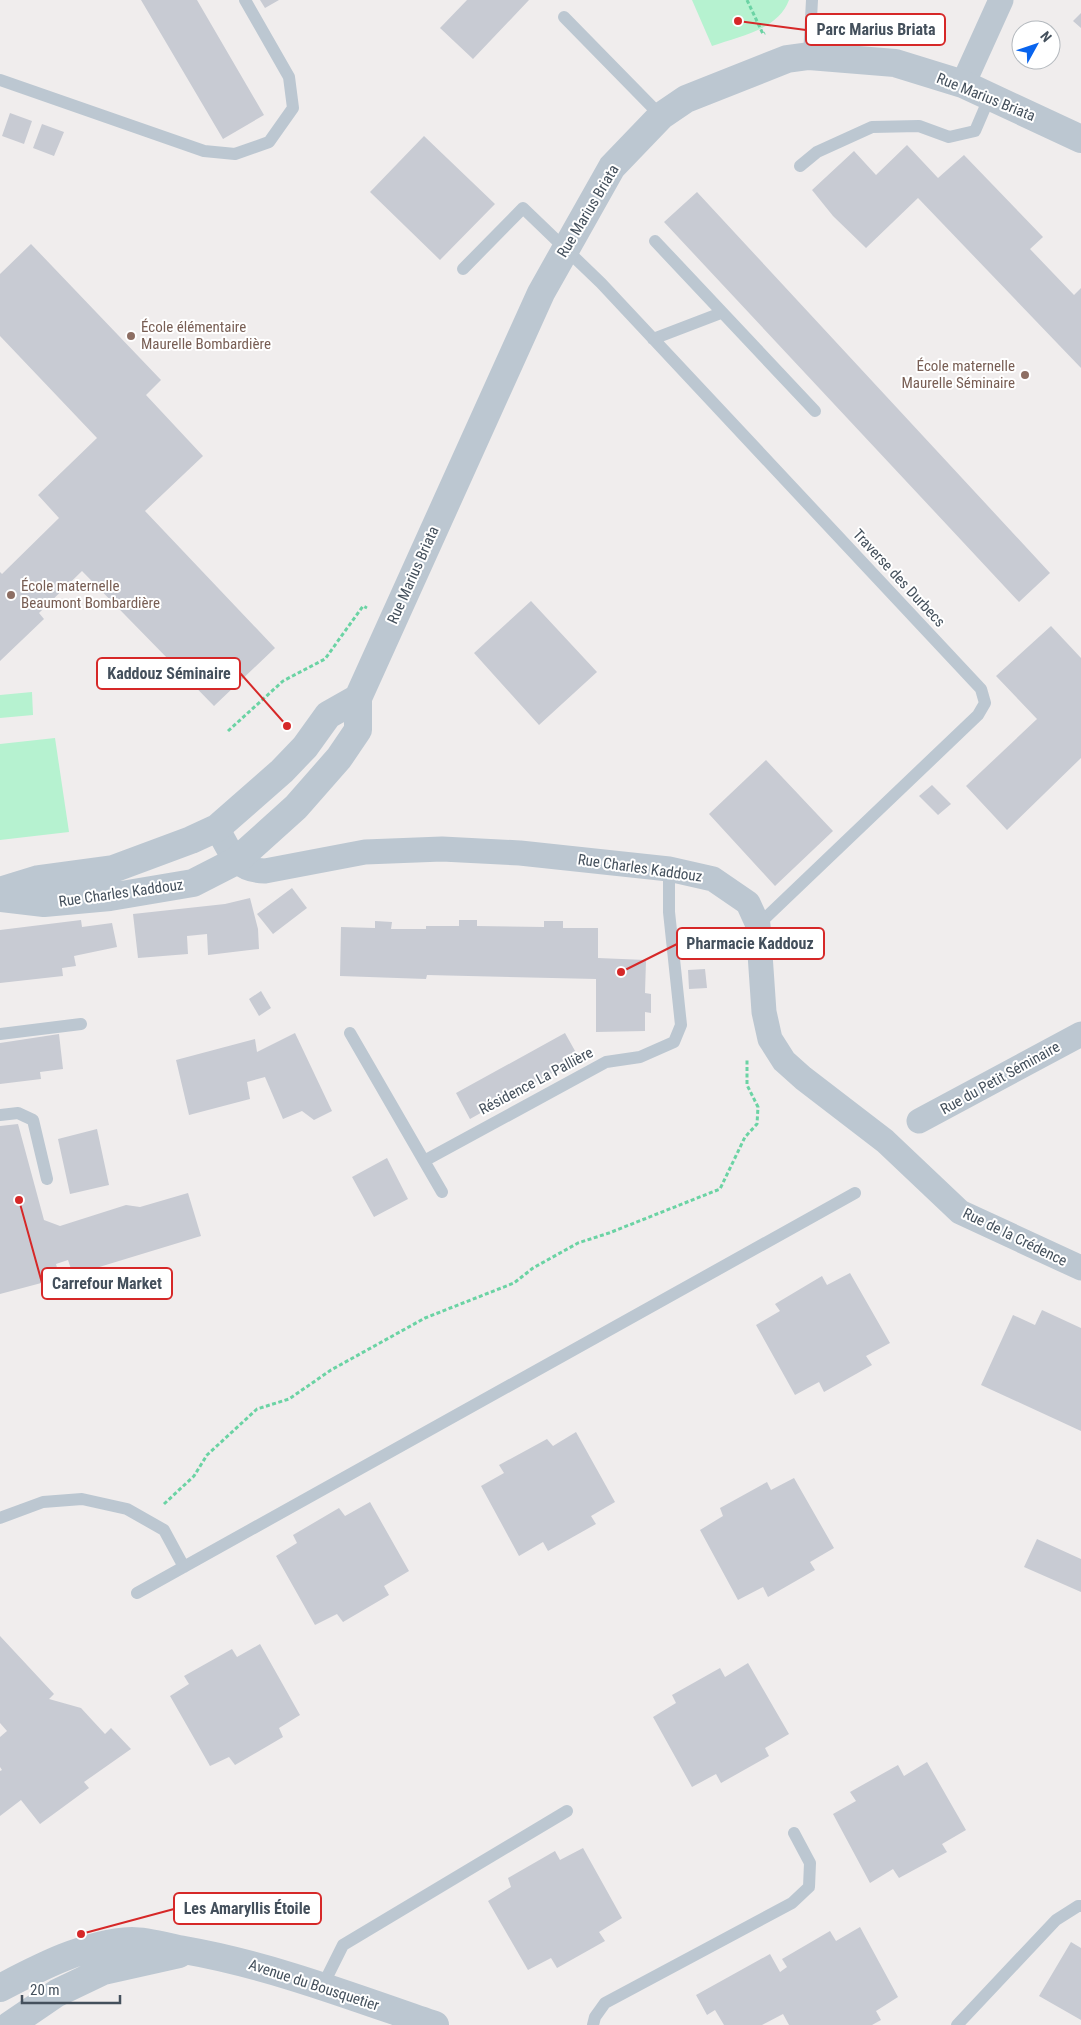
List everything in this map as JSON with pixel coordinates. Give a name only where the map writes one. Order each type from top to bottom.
[{"type":"street","points":[[963,84],[1001,0]]},
{"type":"street","name":"Rue Marius Briata","points":[[236,860],[296,807],[339,758],[358,730],[358,698],[541,293],[565,247],[612,167],[661,116],[686,100],[787,59],[809,56],[895,63],[963,84],[1081,140]]},
{"type":"street","points":[[236,860],[217,828],[282,771],[305,746],[328,715],[358,698]]},
{"type":"street","name":"Rue Charles Kaddouz","points":[[0,891],[39,879],[113,868],[192,840],[217,828]]},
{"type":"street","name":"Rue Charles Kaddouz","points":[[0,898],[44,903],[110,897],[193,883],[236,860],[241,866],[252,871],[265,871],[365,852],[442,850],[520,853],[669,869],[713,879],[748,903],[758,925],[770,1039],[784,1061],[803,1078],[885,1141]]},
{"type":"street","name":"Rue du Petit Séminaire","points":[[919,1122],[1081,1034]]},
{"type":"street","name":"Rue de la Crédence","points":[[885,1141],[960,1212],[1081,1268]]},
{"type":"street","name":"Avenue du Bousquetier","points":[[0,1988],[28,1973],[86,1949],[132,1941],[225,1957],[435,2025]]},
{"type":"street","name":"Avenue du Bousquetier","points":[[10,2025],[56,1993],[103,1971],[190,1951]]},
{"type":"lane","points":[[0,80],[204,151],[234,154],[269,142],[293,108],[289,77],[245,0]]},
{"type":"lane","points":[[809,56],[812,0]]},
{"type":"lane","points":[[564,17],[661,116]]},
{"type":"lane","points":[[800,166],[817,152],[872,126],[919,126],[949,137],[975,131],[990,96]]},
{"type":"lane","name":"Traverse des Durbecs","points":[[463,269],[523,208],[565,247],[653,338],[981,689],[985,703],[978,715],[758,925]]},
{"type":"lane","points":[[655,241],[815,411]]},
{"type":"lane","points":[[653,338],[721,312]]},
{"type":"lane","name":"Résidence La Pallière","points":[[424,1161],[606,1062],[640,1057],[674,1042],[681,1025],[669,912],[669,869]]},
{"type":"lane","points":[[0,1034],[81,1024]]},
{"type":"lane","points":[[350,1033],[442,1192]]},
{"type":"lane","points":[[0,1115],[18,1113],[33,1120],[47,1180]]},
{"type":"lane","points":[[137,1593],[855,1193]]},
{"type":"lane","points":[[0,1518],[43,1502],[82,1499],[127,1509],[164,1530],[184,1567]]},
{"type":"lane","points":[[322,1987],[343,1945],[567,1811]]},
{"type":"lane","points":[[593,2025],[595,2017],[605,2003],[792,1903],[809,1887],[810,1863],[794,1833]]},
{"type":"lane","points":[[957,2025],[1056,1920],[1081,1906]]},
{"type":"path","points":[[747,0],[763,34],[770,32]]},
{"type":"path","points":[[228,731],[283,681],[325,659],[363,606],[392,621]]},
{"type":"path","points":[[147,1521],[194,1476],[207,1455],[257,1409],[289,1399],[331,1370],[425,1318],[514,1283],[533,1268],[578,1243],[609,1233],[720,1189],[745,1137],[757,1124],[758,1108],[747,1084],[748,1040],[767,1022]]},
{"type":"green space","points":[[692,0],[789,0],[784,10],[767,25],[746,35],[712,46]]},
{"type":"green space","points":[[32,692],[33,715],[0,718],[0,695]]},
{"type":"green space","points":[[55,738],[69,832],[0,840],[0,744]]},
{"type":"building","points":[[141,0],[197,0],[264,115],[223,139]]},
{"type":"building","points":[[260,0],[279,0],[265,8]]},
{"type":"building","points":[[467,0],[529,0],[473,59],[440,28]]},
{"type":"building","points":[[1081,13],[1081,28],[1073,21]]},
{"type":"building","points":[[10,113],[32,121],[24,144],[2,136]]},
{"type":"building","points":[[42,124],[64,132],[54,156],[33,148]]},
{"type":"building","points":[[424,136],[495,204],[440,260],[370,192]]},
{"type":"building","points":[[907,145],[938,178],[964,155],[1043,237],[1030,249],[1074,295],[1081,288],[1081,368],[918,198],[866,248],[833,216],[812,190],[854,151],[876,175]]},
{"type":"building","points":[[697,192],[1050,573],[1019,602],[664,222]]},
{"type":"building","points":[[31,244],[161,380],[146,395],[203,456],[145,511],[275,648],[214,706],[82,571],[39,613],[44,619],[0,661],[0,572],[2,574],[59,518],[38,495],[97,438],[0,336],[0,274]]},
{"type":"building","points":[[531,601],[597,672],[539,725],[474,653]]},
{"type":"building","points":[[1051,626],[1081,658],[1081,758],[1007,830],[966,786],[1037,719],[996,676]]},
{"type":"building","points":[[766,760],[833,831],[775,886],[709,814]]},
{"type":"building","points":[[932,785],[951,804],[938,815],[919,796]]},
{"type":"building","points":[[292,888],[307,908],[273,934],[257,914]]},
{"type":"building","points":[[250,898],[258,929],[259,949],[208,955],[207,934],[187,936],[188,954],[138,958],[133,914],[225,904]]},
{"type":"building","points":[[81,920],[82,927],[112,923],[117,947],[74,956],[76,966],[62,968],[63,976],[0,983],[0,930]]},
{"type":"building","points":[[459,920],[477,920],[477,926],[544,927],[544,921],[563,921],[563,928],[598,928],[598,958],[646,960],[645,993],[651,994],[651,1013],[645,1012],[645,1031],[596,1032],[596,979],[427,975],[426,979],[340,976],[341,927],[375,928],[375,921],[392,922],[391,929],[426,929],[426,926],[459,926]]},
{"type":"building","points":[[705,969],[707,988],[689,989],[688,970]]},
{"type":"building","points":[[261,991],[271,1008],[259,1016],[249,999]]},
{"type":"building","points":[[295,1033],[332,1111],[314,1120],[302,1111],[283,1119],[265,1077],[247,1082],[250,1099],[189,1115],[176,1060],[255,1039],[257,1052]]},
{"type":"building","points":[[565,1033],[579,1058],[470,1119],[456,1093]]},
{"type":"building","points":[[59,1034],[63,1069],[40,1072],[41,1079],[0,1084],[0,1043]]},
{"type":"building","points":[[18,1124],[44,1220],[60,1226],[126,1205],[140,1207],[188,1193],[201,1236],[73,1275],[68,1260],[56,1264],[60,1278],[0,1294],[0,1126]]},
{"type":"building","points":[[97,1129],[109,1185],[70,1194],[58,1139]]},
{"type":"building","points":[[387,1158],[408,1199],[374,1217],[352,1177]]},
{"type":"building","points":[[850,1273],[890,1343],[866,1356],[872,1365],[824,1392],[819,1382],[795,1395],[756,1325],[780,1311],[775,1304],[822,1276],[827,1285]]},
{"type":"building","points":[[1042,1310],[1081,1328],[1081,1431],[981,1385],[1013,1315],[1035,1325]]},
{"type":"building","points":[[576,1432],[615,1502],[591,1516],[596,1524],[548,1551],[543,1542],[519,1556],[481,1486],[504,1473],[499,1465],[547,1439],[553,1446]]},
{"type":"building","points":[[794,1478],[834,1548],[810,1562],[815,1570],[768,1597],[763,1587],[738,1600],[700,1530],[723,1516],[720,1508],[767,1482],[771,1490]]},
{"type":"building","points":[[370,1502],[409,1571],[384,1586],[389,1595],[343,1622],[337,1614],[315,1625],[276,1556],[297,1543],[293,1535],[339,1508],[345,1516]]},
{"type":"building","points":[[1037,1539],[1081,1559],[1081,1592],[1024,1567]]},
{"type":"building","points":[[0,1636],[54,1694],[49,1699],[81,1708],[105,1734],[111,1728],[131,1749],[84,1782],[89,1788],[40,1824],[21,1800],[0,1816],[0,1771],[2,1770],[0,1767],[0,1737],[7,1731],[0,1723]]},
{"type":"building","points":[[260,1644],[300,1715],[279,1728],[283,1737],[235,1765],[229,1757],[210,1766],[170,1696],[189,1684],[184,1676],[232,1649],[237,1657]]},
{"type":"building","points":[[748,1663],[789,1734],[765,1748],[769,1756],[721,1783],[716,1774],[692,1787],[653,1717],[676,1703],[672,1695],[720,1668],[725,1677]]},
{"type":"building","points":[[927,1762],[966,1830],[942,1844],[947,1852],[899,1878],[893,1869],[870,1883],[833,1814],[856,1801],[850,1792],[898,1765],[904,1776]]},
{"type":"building","points":[[583,1848],[622,1918],[599,1932],[605,1941],[557,1968],[551,1958],[528,1970],[488,1901],[511,1887],[508,1878],[555,1851],[560,1860]]},
{"type":"building","points":[[860,1927],[898,1997],[876,2011],[881,2020],[872,2025],[789,2025],[783,2014],[762,2025],[724,2025],[715,2010],[707,2015],[696,1995],[770,1954],[780,1972],[787,1967],[782,1959],[830,1931],[836,1941]]},
{"type":"building","points":[[1071,1942],[1081,1948],[1081,2020],[1039,1996]]},
{"type":"place","name":"Parc Marius Briata","points":[[738,21]]},
{"type":"place","name":"École élémentaire Maurelle Bombardière","points":[[131,336]]},
{"type":"place","name":"École maternelle Maurelle Séminaire","points":[[1025,375]]},
{"type":"place","name":"École maternelle Beaumont Bombardière","points":[[11,595]]},
{"type":"place","name":"Kaddouz Séminaire","points":[[287,726]]},
{"type":"place","name":"Pharmacie Kaddouz","points":[[621,972]]},
{"type":"place","name":"Carrefour Market","points":[[19,1200]]},
{"type":"place","name":"Les Amaryllis Étoile","points":[[81,1934]]}]
